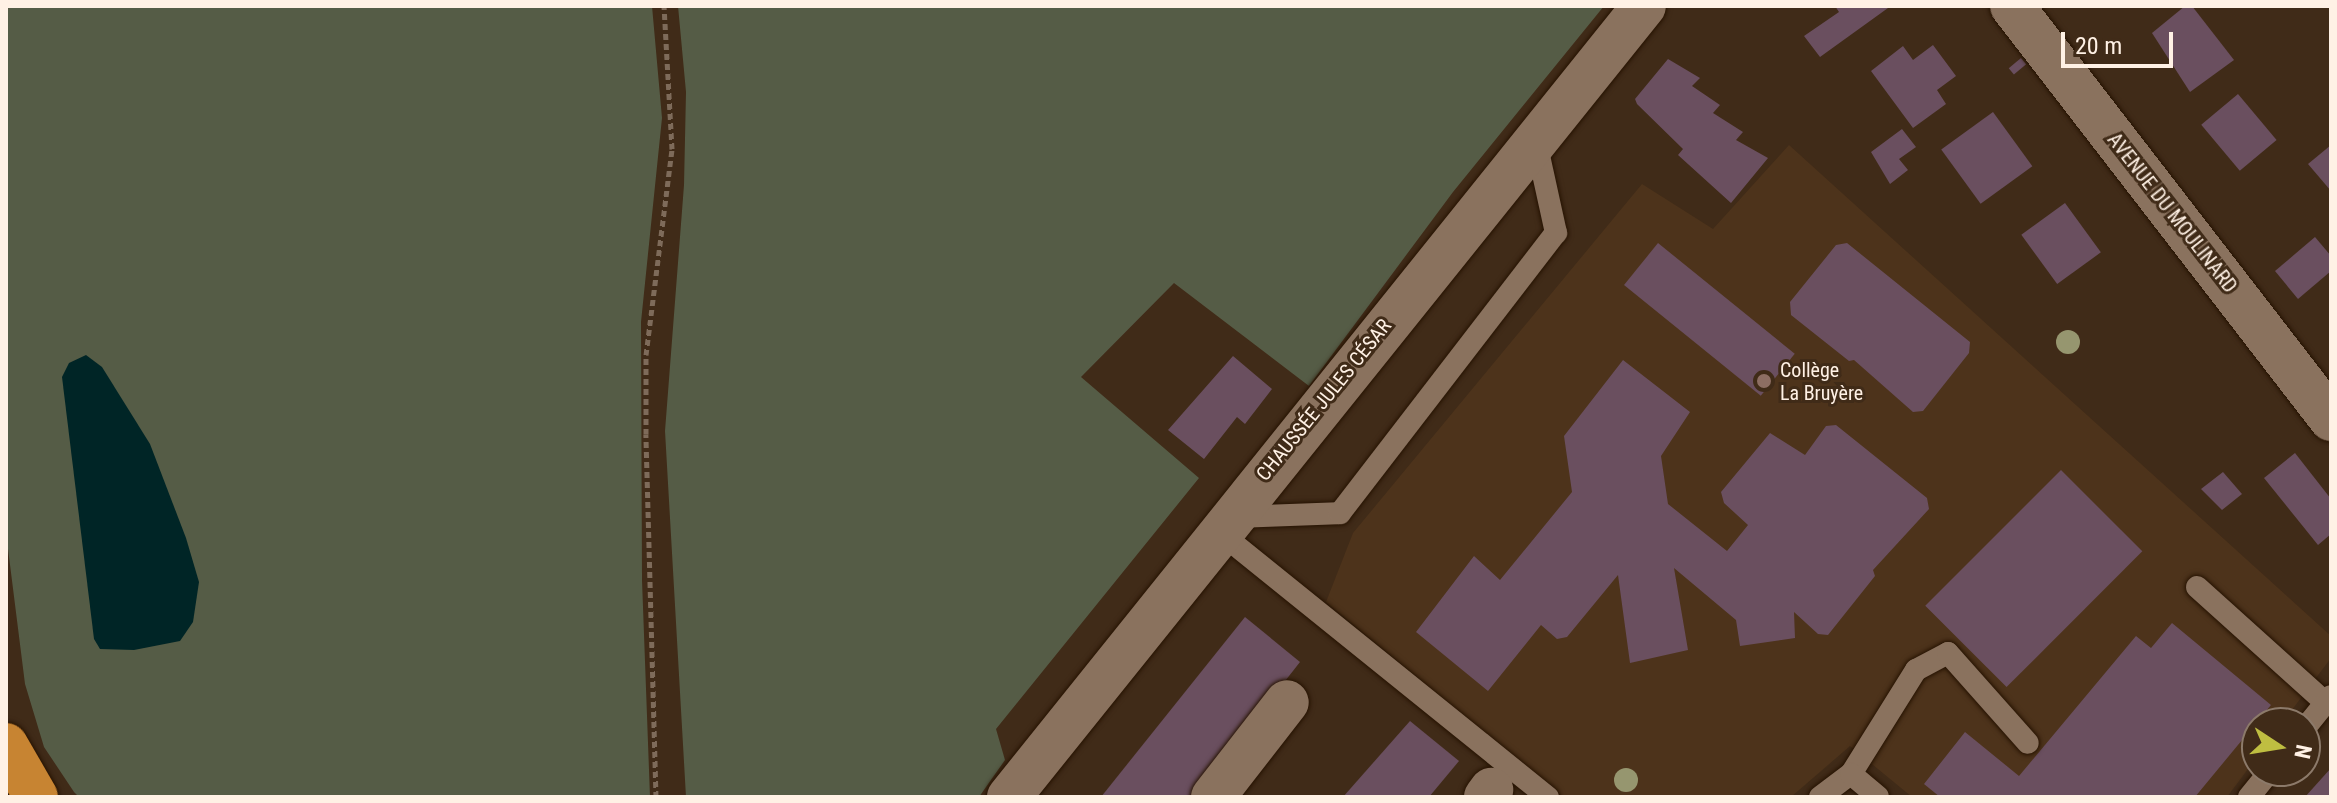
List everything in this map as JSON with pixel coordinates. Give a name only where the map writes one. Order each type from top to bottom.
[{"type":"highway","points":[[6,745],[36,797]]},
{"type":"street","name":"CHAUSSÉE JULES CÉSAR","points":[[1009,797],[1223,524],[1644,6]]},
{"type":"street","name":"AVENUE DU MOULINARD","points":[[2012,6],[2331,419]]},
{"type":"street","points":[[1213,797],[1287,702]]},
{"type":"lane","points":[[1223,524],[1340,513],[1556,233],[1536,142]]},
{"type":"lane","points":[[1223,524],[1548,797]]},
{"type":"lane","points":[[2197,587],[2328,699]]},
{"type":"lane","points":[[1820,797],[1851,774],[1916,670],[1948,653],[2028,743]]},
{"type":"lane","points":[[1851,774],[1878,797]]},
{"type":"path","points":[[656,797],[646,418],[650,313],[672,149],[664,6]]},
{"type":"shaded area","name":"Collège La Bruyère","points":[[1789,145],[2331,636],[2331,658],[2294,707],[2241,707],[2241,778],[2227,797],[1912,797],[1850,746],[1791,797],[1563,797],[1326,602],[1353,533],[1642,184],[1713,229]]},
{"type":"green space","points":[[6,6],[652,6],[662,118],[641,322],[642,580],[650,797],[79,797],[74,792],[44,747],[25,684],[6,533]]},
{"type":"green space","points":[[678,6],[1604,6],[1453,192],[1309,386],[1174,283],[1081,377],[1199,478],[996,729],[1005,760],[979,797],[686,797],[665,431],[684,185],[686,92]]},
{"type":"water","points":[[86,355],[102,367],[150,444],[186,538],[199,582],[193,622],[180,641],[134,650],[100,649],[94,639],[62,377],[69,363]]},
{"type":"building","points":[[1835,6],[1888,8],[1820,57],[1804,36],[1839,12]]},
{"type":"building","points":[[2185,6],[2192,6],[2234,60],[2190,92],[2152,33]]},
{"type":"building","points":[[1933,45],[1956,76],[1937,90],[1946,104],[1913,128],[1871,71],[1903,46],[1913,60]]},
{"type":"building","points":[[2021,58],[2026,64],[2014,74],[2009,68]]},
{"type":"building","points":[[1668,59],[1700,78],[1692,86],[1720,105],[1713,113],[1743,132],[1736,140],[1768,158],[1731,203],[1678,155],[1683,149],[1637,104],[1635,99]]},
{"type":"building","points":[[2238,94],[2277,140],[2240,171],[2201,125]]},
{"type":"building","points":[[1993,112],[2032,166],[1981,204],[1941,150]]},
{"type":"building","points":[[1902,129],[1916,147],[1899,159],[1908,170],[1890,184],[1871,152]]},
{"type":"building","points":[[2331,145],[2331,191],[2308,164]]},
{"type":"building","points":[[2065,203],[2101,252],[2057,284],[2021,235]]},
{"type":"building","points":[[2315,237],[2331,256],[2331,271],[2298,299],[2275,271]]},
{"type":"building","points":[[1658,243],[1795,354],[1761,396],[1624,285]]},
{"type":"building","points":[[1847,243],[1970,342],[1969,353],[1923,411],[1913,412],[1854,360],[1849,361],[1791,315],[1790,302],[1836,245]]},
{"type":"building","points":[[1233,356],[1272,389],[1245,424],[1237,417],[1204,459],[1168,430]]},
{"type":"building","points":[[1623,360],[1690,412],[1661,456],[1668,504],[1727,551],[1748,525],[1724,503],[1721,492],[1770,433],[1805,455],[1826,426],[1836,425],[1927,498],[1929,509],[1873,570],[1875,576],[1828,635],[1818,634],[1794,612],[1795,638],[1740,646],[1736,620],[1674,568],[1688,650],[1630,663],[1618,575],[1567,637],[1557,639],[1541,625],[1488,691],[1416,632],[1474,556],[1500,580],[1572,492],[1564,436]]},
{"type":"building","points":[[2295,453],[2331,499],[2331,534],[2318,545],[2264,478]]},
{"type":"building","points":[[2061,470],[2142,551],[2007,687],[1925,606]]},
{"type":"building","points":[[2223,472],[2242,494],[2222,510],[2201,489]]},
{"type":"building","points":[[1245,617],[1300,662],[1194,797],[1101,797]]},
{"type":"building","points":[[2172,623],[2271,705],[2241,707],[2241,741],[2195,797],[1940,797],[1924,784],[1965,732],[2019,776],[2136,636],[2151,648]]},
{"type":"building","points":[[1410,721],[1459,761],[1429,797],[1343,797]]},
{"type":"building","points":[[2331,768],[2331,797],[2305,797],[2314,787],[2321,787],[2321,779]]},
{"type":"place","name":"Collège La Bruyère","points":[[1764,381]]}]
